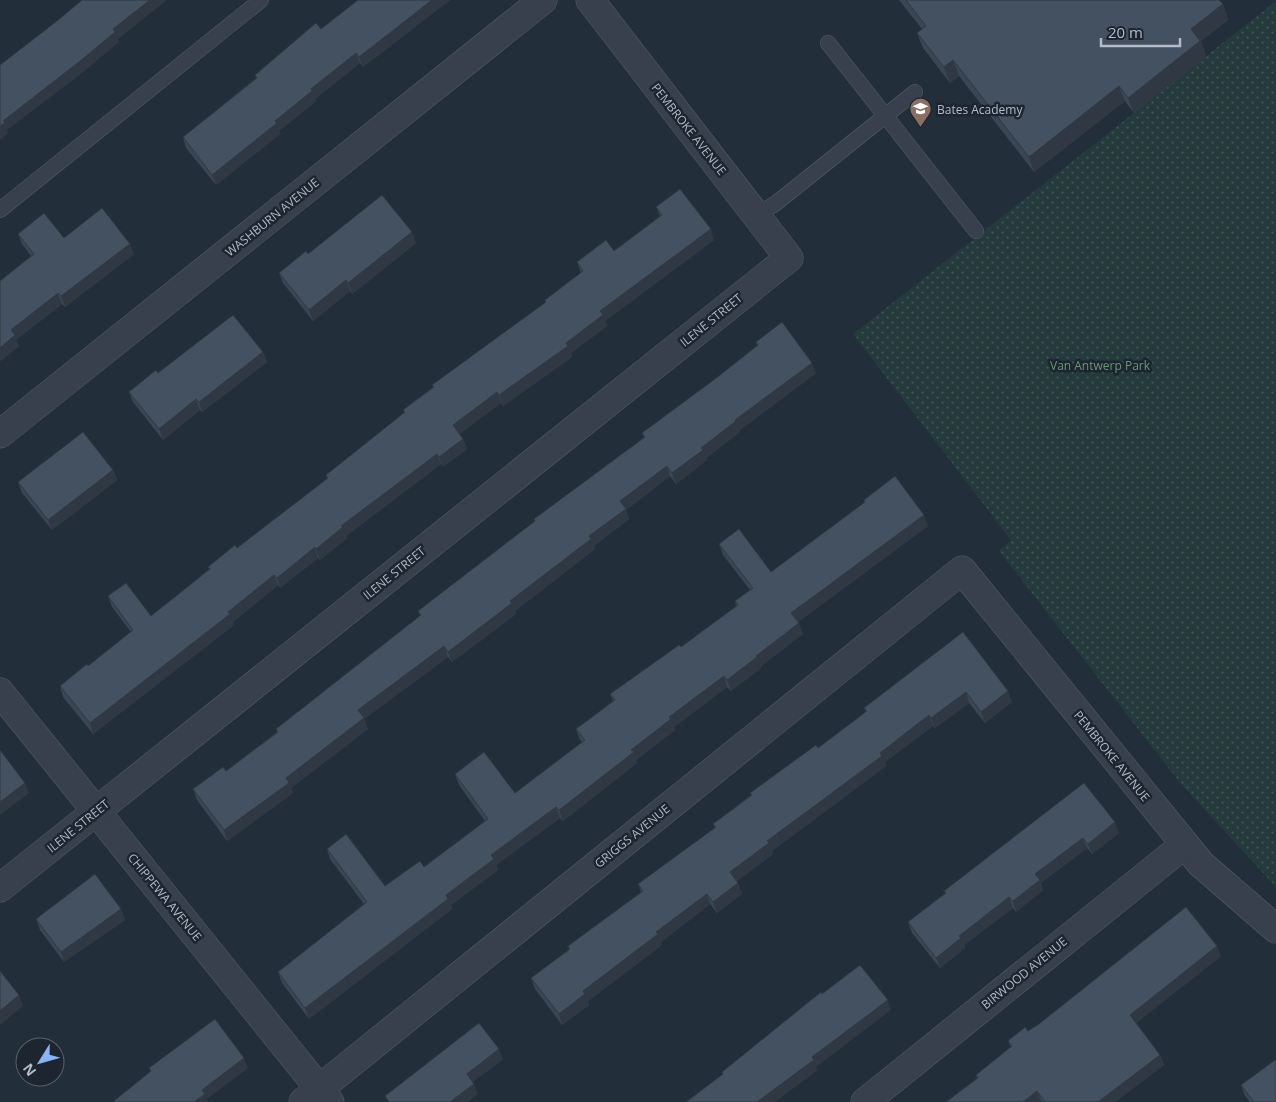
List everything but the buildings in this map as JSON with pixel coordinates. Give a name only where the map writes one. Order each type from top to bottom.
[{"type":"street","name":"WASHBURN AVENUE","points":[[0,434],[543,0]]},
{"type":"street","name":"PEMBROKE AVENUE","points":[[590,0],[789,258]]},
{"type":"street","name":"ILENE STREET","points":[[0,888],[789,258]]},
{"type":"street","name":"PEMBROKE AVENUE","points":[[962,570],[1184,845],[1201,864],[1276,929]]},
{"type":"street","name":"GRIGGS AVENUE","points":[[318,1098],[962,570]]},
{"type":"street","name":"CHIPPEWA AVENUE","points":[[0,692],[318,1098]]},
{"type":"street","name":"BIRWOOD AVENUE","points":[[865,1102],[1184,845]]},
{"type":"lane","points":[[0,210],[262,0]]},
{"type":"lane","points":[[828,44],[976,231]]},
{"type":"lane","points":[[756,215],[775,204],[916,92]]},
{"type":"green space","name":"Van Antwerp Park","points":[[1276,1],[1276,887],[1181,784],[999,551],[1011,540],[853,334]]},
{"type":"place","name":"Bates Academy","points":[[921,128]]}]
